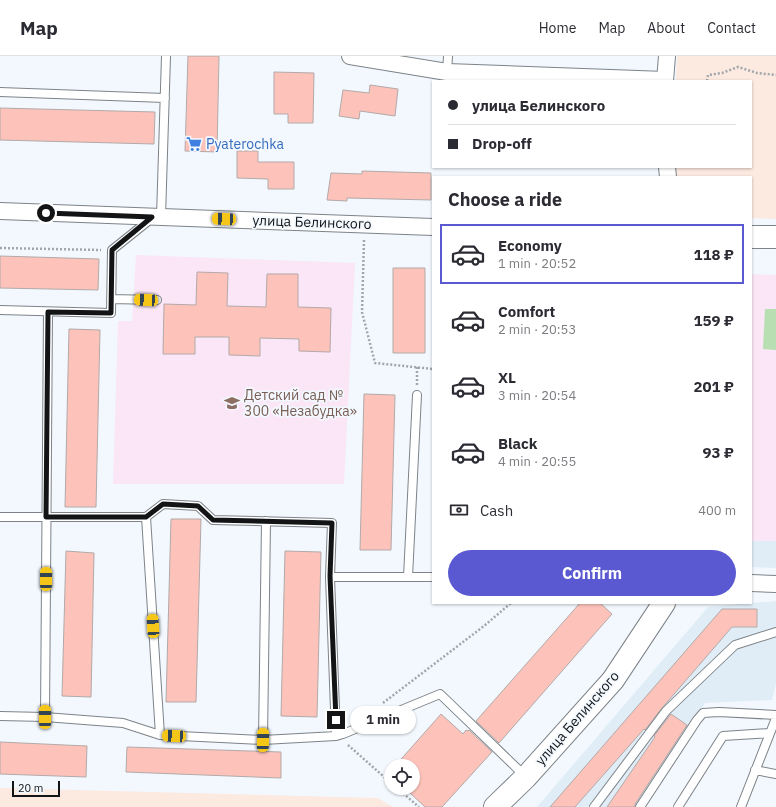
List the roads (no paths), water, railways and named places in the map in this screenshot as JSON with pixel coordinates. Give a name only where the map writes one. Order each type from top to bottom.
[{"type":"street","points":[[350,56],[447,72],[665,80],[667,56]]},
{"type":"street","name":"улица Белинского","points":[[0,211],[432,227]]},
{"type":"street","points":[[752,237],[776,237]]},
{"type":"street","points":[[752,583],[776,584]]},
{"type":"street","name":"улица Белинского","points":[[495,807],[526,777],[613,680],[663,604]]},
{"type":"lane","points":[[0,310],[111,313],[112,250],[157,217],[165,98],[166,56]]},
{"type":"lane","points":[[447,72],[448,56]]},
{"type":"lane","points":[[0,92],[165,98]]},
{"type":"lane","points":[[111,299],[157,300]]},
{"type":"lane","points":[[45,717],[48,312]]},
{"type":"lane","points":[[408,576],[417,395]]},
{"type":"lane","points":[[0,517],[146,517],[163,504],[198,506],[213,520],[332,523],[330,576],[336,736]]},
{"type":"lane","points":[[146,517],[160,735]]},
{"type":"lane","points":[[263,740],[266,522]]},
{"type":"lane","points":[[330,576],[432,576]]},
{"type":"lane","points":[[594,807],[666,711],[734,645],[776,632]]},
{"type":"lane","points":[[0,716],[45,717],[123,723],[160,735],[263,740],[336,736],[440,694],[526,777]]},
{"type":"lane","points":[[640,807],[703,713],[719,712],[776,715]]},
{"type":"lane","points":[[741,807],[776,718]]},
{"type":"lane","points":[[678,807],[723,736],[770,733]]},
{"type":"lane","points":[[755,770],[776,774]]},
{"type":"place","name":"Pyaterochka","points":[[194,144]]},
{"type":"place","name":"Детский сад № 300 «Незабудка»","points":[[232,403]]}]
